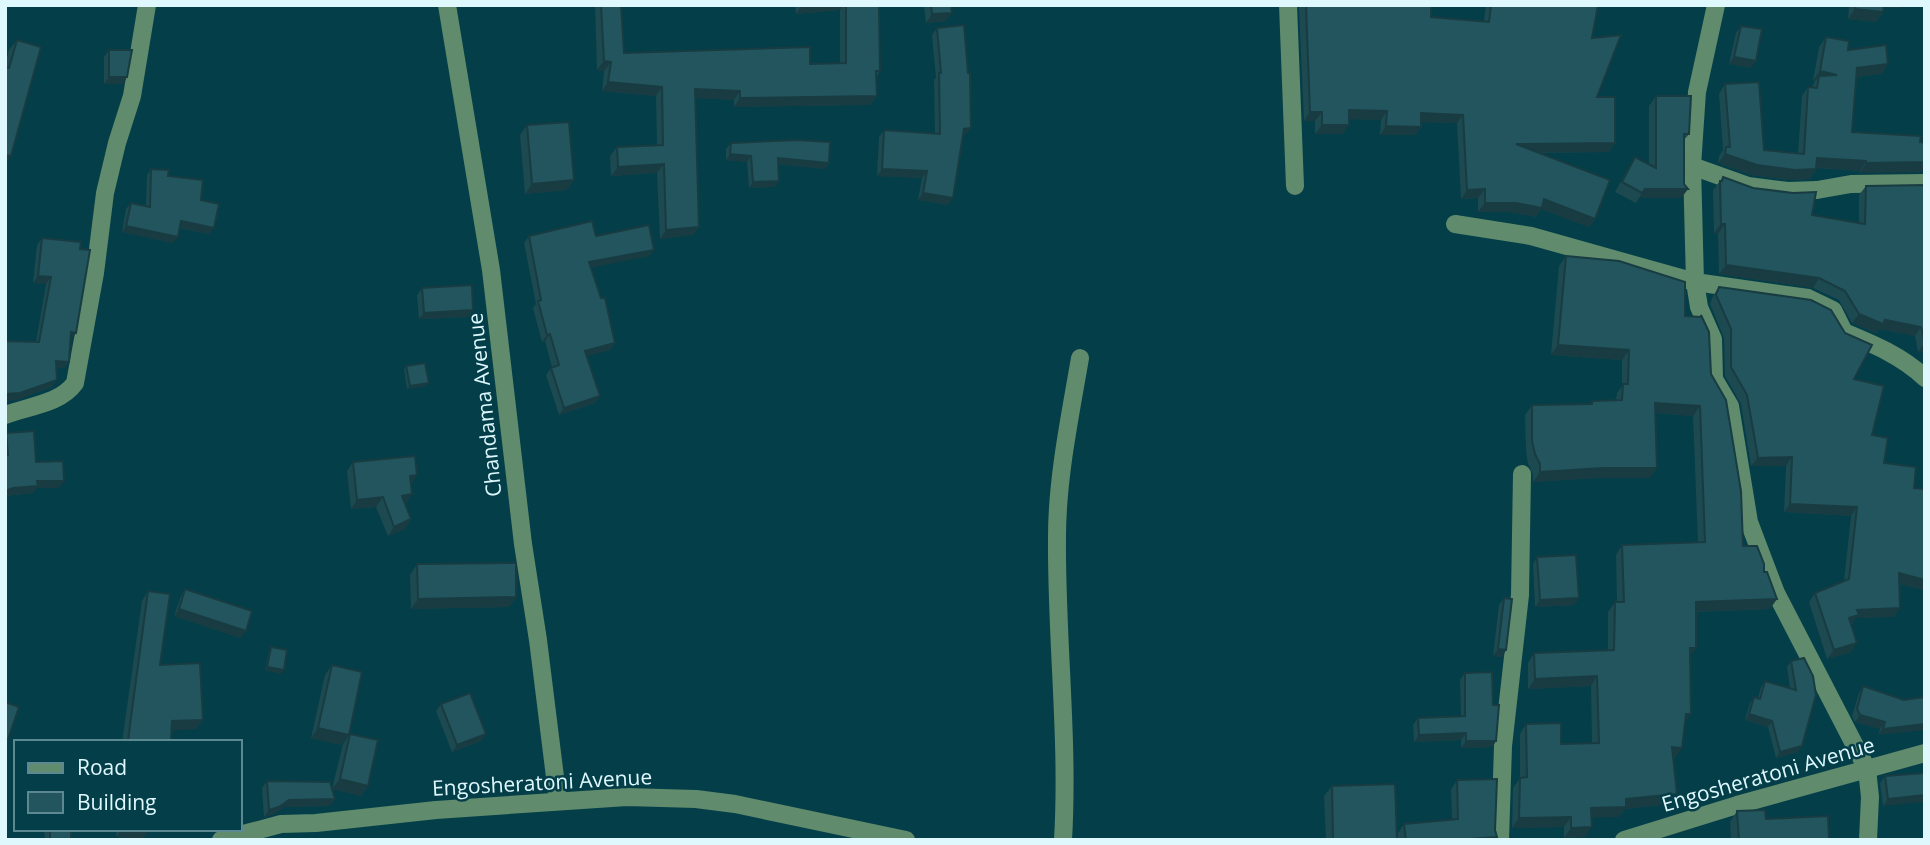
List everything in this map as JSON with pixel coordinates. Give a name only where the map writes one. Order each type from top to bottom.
[{"type":"street","points":[[5,415],[54,400],[67,393],[75,383],[106,193],[117,143],[132,96],[147,5]]},
{"type":"street","name":"Chandama Avenue","points":[[447,5],[491,270],[523,544],[558,801]]},
{"type":"street","points":[[1289,5],[1295,186]]},
{"type":"street","points":[[1716,5],[1697,92],[1692,166],[1695,282],[1699,307],[1713,339],[1714,379],[1730,407],[1749,522],[1776,593],[1867,769],[1870,797],[1868,840]]},
{"type":"street","points":[[1692,166],[1748,186],[1788,191],[1817,190],[1851,184],[1925,183]]},
{"type":"street","points":[[1455,224],[1531,236],[1695,282],[1808,298],[1833,310],[1844,332],[1875,344],[1912,365],[1925,378]]},
{"type":"street","points":[[1063,840],[1066,762],[1060,667],[1057,534],[1065,445],[1080,358]]},
{"type":"street","points":[[1500,840],[1503,746],[1520,595],[1522,474]]},
{"type":"street","name":"Engosheratoni Avenue","points":[[1624,840],[1737,805],[1925,753]]},
{"type":"street","name":"Engosheratoni Avenue","points":[[221,840],[281,824],[627,797],[696,799],[735,804],[906,840]]},
{"type":"building","points":[[601,5],[621,5],[624,53],[810,47],[810,64],[846,63],[846,5],[879,5],[880,71],[876,71],[877,96],[740,98],[740,91],[695,89],[699,227],[666,230],[664,164],[618,167],[617,147],[663,145],[662,87],[608,82],[611,62],[604,61]]},
{"type":"building","points":[[931,5],[951,5],[952,13],[932,14]]},
{"type":"building","points":[[1306,5],[1431,5],[1431,17],[1489,22],[1491,5],[1598,5],[1592,38],[1621,35],[1597,97],[1615,97],[1615,143],[1516,144],[1610,180],[1595,219],[1544,199],[1542,208],[1516,203],[1485,203],[1485,189],[1467,190],[1463,115],[1421,113],[1421,127],[1386,126],[1387,111],[1349,110],[1349,125],[1322,125],[1322,112],[1310,112]]},
{"type":"building","points":[[1856,5],[1884,5],[1883,12],[1855,9]]},
{"type":"building","points":[[964,25],[970,73],[971,128],[964,129],[953,198],[923,193],[927,171],[882,169],[884,130],[940,134],[941,73],[937,28]]},
{"type":"building","points":[[1741,26],[1762,29],[1756,61],[1734,57]]},
{"type":"building","points":[[1826,37],[1849,41],[1848,50],[1886,45],[1888,64],[1857,68],[1852,132],[1921,136],[1920,142],[1925,143],[1925,162],[1866,163],[1817,158],[1816,169],[1795,170],[1757,165],[1725,154],[1726,147],[1730,147],[1725,84],[1759,82],[1764,150],[1804,154],[1808,87],[1817,88],[1819,76],[1837,75],[1820,71]]},
{"type":"building","points":[[17,40],[41,47],[11,156],[5,155],[5,67],[9,68]]},
{"type":"building","points":[[109,50],[132,50],[127,77],[109,77]]},
{"type":"building","points":[[1656,96],[1691,96],[1689,134],[1684,134],[1684,184],[1688,189],[1645,189],[1642,193],[1622,182],[1635,157],[1656,168]]},
{"type":"building","points":[[569,122],[574,180],[532,184],[527,125]]},
{"type":"building","points":[[798,140],[830,142],[829,163],[778,158],[779,181],[753,182],[751,156],[730,154],[731,143]]},
{"type":"building","points":[[151,169],[169,170],[168,176],[203,180],[201,200],[219,204],[214,228],[181,221],[178,237],[126,226],[131,203],[150,207]]},
{"type":"building","points":[[1723,177],[1753,188],[1793,193],[1816,192],[1812,215],[1865,224],[1866,186],[1925,185],[1925,343],[1921,327],[1885,320],[1883,324],[1859,314],[1845,291],[1819,278],[1726,265],[1725,224],[1721,224],[1720,181]]},
{"type":"building","points":[[592,221],[596,236],[649,225],[654,250],[589,262],[601,298],[605,298],[615,343],[585,351],[600,396],[564,408],[551,368],[559,365],[538,301],[541,300],[529,236]]},
{"type":"building","points":[[42,238],[81,242],[80,249],[90,250],[76,333],[71,332],[69,362],[56,361],[57,380],[20,393],[5,394],[5,341],[39,342],[51,277],[38,276]]},
{"type":"building","points":[[1566,256],[1619,261],[1685,282],[1685,316],[1701,315],[1709,332],[1711,374],[1726,400],[1741,491],[1743,546],[1757,546],[1764,572],[1767,572],[1777,599],[1696,602],[1696,648],[1690,648],[1691,714],[1686,714],[1682,748],[1672,747],[1677,794],[1626,799],[1626,807],[1591,808],[1592,827],[1571,828],[1571,817],[1519,818],[1520,778],[1527,777],[1526,724],[1561,723],[1561,744],[1599,743],[1597,676],[1535,679],[1534,653],[1614,650],[1615,602],[1624,602],[1622,545],[1705,542],[1700,406],[1655,403],[1657,468],[1540,472],[1532,441],[1532,405],[1592,404],[1592,401],[1622,400],[1623,384],[1628,384],[1629,350],[1558,345]]},
{"type":"building","points":[[472,285],[473,310],[424,313],[422,288]]},
{"type":"building","points":[[1719,287],[1811,300],[1831,310],[1845,333],[1872,345],[1854,379],[1884,386],[1872,435],[1888,438],[1884,463],[1916,467],[1914,488],[1925,489],[1925,580],[1899,573],[1900,608],[1857,610],[1859,615],[1849,618],[1857,643],[1834,650],[1815,593],[1849,579],[1857,507],[1790,504],[1792,457],[1758,458],[1747,395],[1731,367],[1731,329],[1716,295]]},
{"type":"building","points":[[425,363],[429,383],[410,386],[406,366]]},
{"type":"building","points":[[34,431],[36,462],[63,461],[64,481],[37,481],[38,486],[5,491],[5,456],[8,455],[6,433]]},
{"type":"building","points":[[415,456],[417,475],[410,476],[412,494],[402,496],[411,519],[394,527],[383,497],[357,500],[353,462]]},
{"type":"building","points":[[1576,555],[1579,598],[1540,600],[1537,557]]},
{"type":"building","points":[[516,563],[516,597],[418,599],[417,564]]},
{"type":"building","points":[[185,589],[252,611],[246,631],[179,609]]},
{"type":"building","points":[[148,591],[170,594],[160,665],[200,663],[203,720],[172,721],[171,740],[128,740]]},
{"type":"building","points":[[1504,598],[1512,599],[1506,650],[1498,649]]},
{"type":"building","points":[[271,647],[287,650],[284,670],[267,667]]},
{"type":"building","points":[[1804,658],[1813,676],[1816,695],[1802,746],[1780,752],[1772,721],[1749,714],[1754,697],[1760,699],[1765,681],[1796,690],[1791,661]]},
{"type":"building","points":[[332,665],[362,672],[349,735],[318,728]]},
{"type":"building","points":[[1492,672],[1493,705],[1499,705],[1496,741],[1466,741],[1466,733],[1419,735],[1418,718],[1465,716],[1465,673]]},
{"type":"building","points":[[1863,686],[1904,700],[1925,697],[1925,724],[1883,729],[1885,722],[1860,715],[1857,709]]},
{"type":"building","points":[[470,693],[486,734],[457,745],[441,704]]},
{"type":"building","points":[[5,702],[19,707],[5,748]]},
{"type":"building","points":[[350,734],[378,740],[368,786],[340,779]]},
{"type":"building","points":[[1925,773],[1925,795],[1888,799],[1885,776]]},
{"type":"building","points":[[1497,779],[1497,837],[1406,840],[1404,824],[1458,819],[1457,780]]},
{"type":"building","points":[[267,781],[330,782],[335,799],[289,800],[269,810]]},
{"type":"building","points":[[1395,784],[1397,839],[1333,840],[1332,786]]},
{"type":"building","points":[[1765,810],[1766,819],[1828,816],[1829,840],[1739,840],[1737,811]]},
{"type":"building","points":[[50,831],[71,831],[71,840],[50,840]]}]
